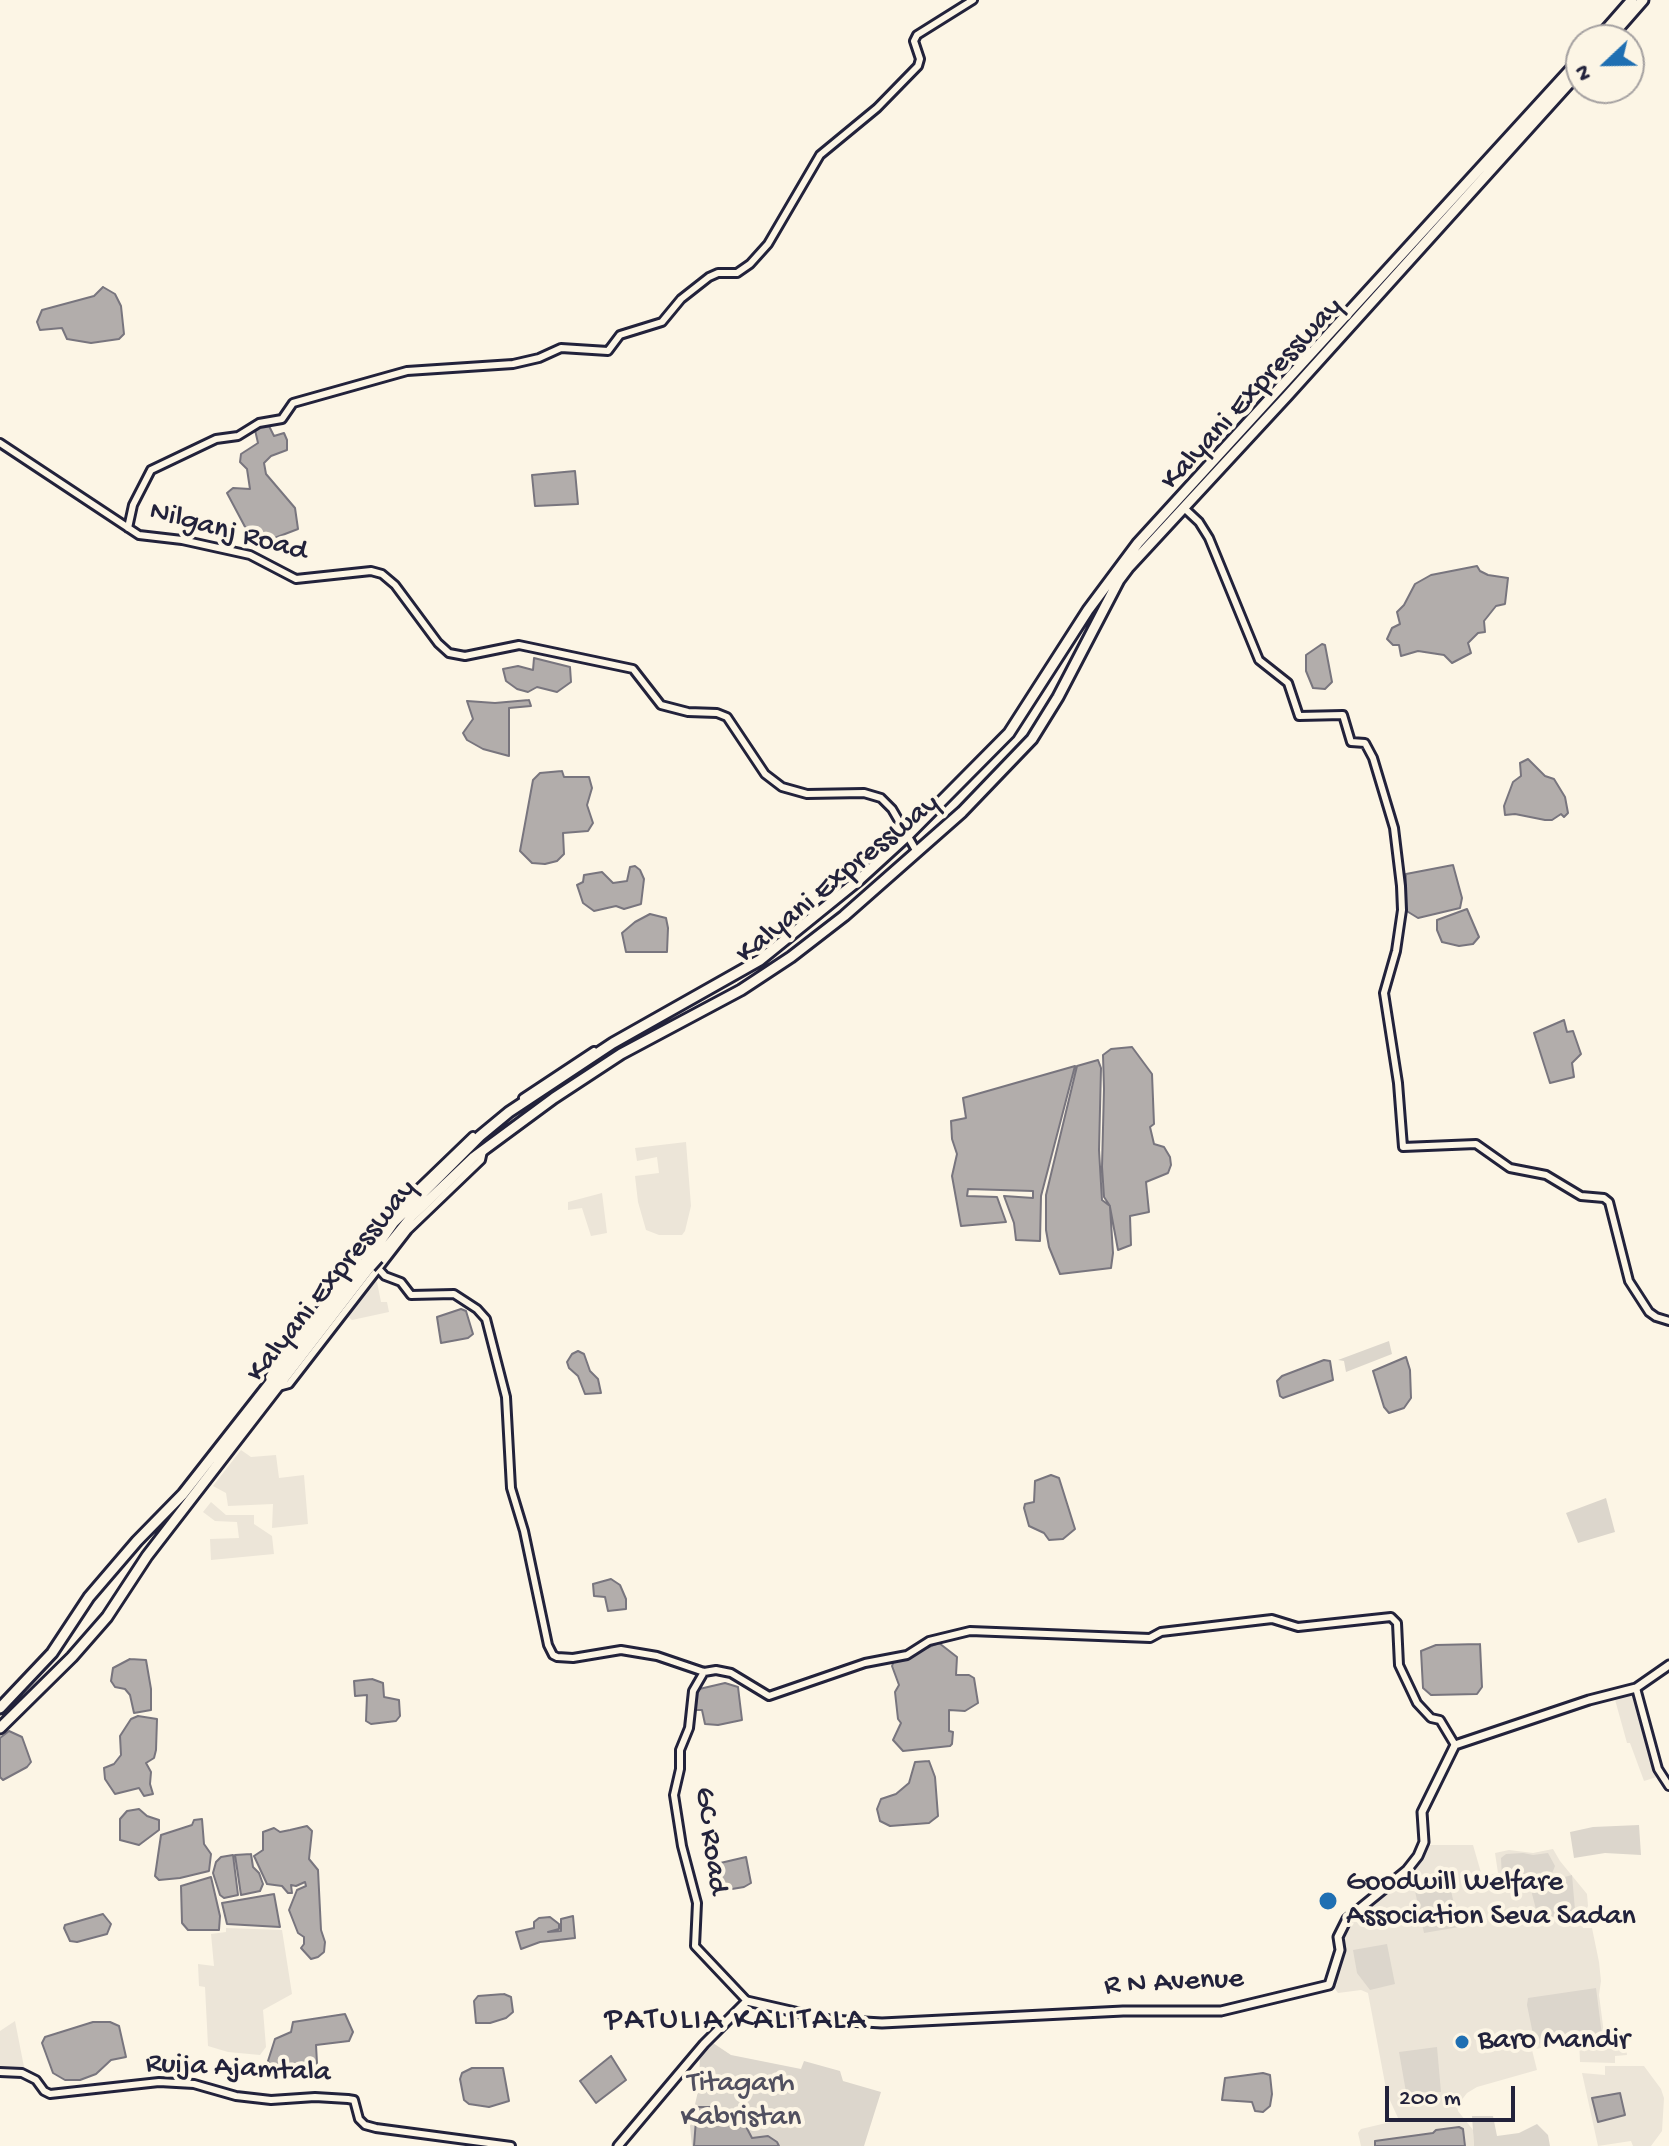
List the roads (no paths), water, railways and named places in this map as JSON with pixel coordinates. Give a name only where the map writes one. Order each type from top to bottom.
[{"type":"highway","points":[[1611,24],[1632,0]]},
{"type":"highway","points":[[1622,24],[1643,0]]},
{"type":"highway","name":"Kalyani Expressway","points":[[371,1260],[394,1222],[480,1136],[509,1112],[613,1043],[752,965],[860,879],[907,836],[1009,733],[1102,590],[1152,527],[1565,75]]},
{"type":"highway","name":"Kalyani Expressway","points":[[0,1708],[52,1653],[89,1597],[183,1494],[371,1260],[420,1207],[483,1151],[554,1098],[621,1054],[763,977],[826,930],[962,812],[1032,739],[1072,673],[1119,580],[1565,88]]},
{"type":"highway","name":"Kalyani Expressway","points":[[0,1728],[72,1657],[107,1617],[147,1556],[274,1384]]},
{"type":"main road","points":[[1455,1745],[1636,1688],[1669,1665]]},
{"type":"main road","name":"R N Avenue","points":[[747,2001],[830,2020],[882,2023],[1127,2011],[1221,2011],[1329,1985],[1340,1950],[1338,1937],[1347,1919],[1407,1870],[1418,1856],[1424,1842],[1422,1812],[1455,1745]]},
{"type":"main road","points":[[618,2146],[704,2044],[747,2001]]},
{"type":"street","points":[[128,528],[133,505],[151,470],[216,439],[238,436],[259,423],[281,419],[293,403],[417,370],[513,364],[536,359],[561,348],[608,351],[620,335],[662,322],[681,299],[709,277],[718,273],[737,273],[750,264],[768,244],[820,155],[877,108],[918,66],[920,57],[914,41],[917,35],[973,0]]},
{"type":"street","name":"Nilganj Road","points":[[0,443],[137,534],[250,555],[299,580],[378,572],[395,585],[438,643],[453,654],[465,656],[519,645],[633,669],[661,705],[727,717],[774,783],[807,794],[876,795],[889,805],[917,852]]},
{"type":"street","points":[[1183,507],[1199,522],[1209,538],[1259,660],[1288,683],[1299,716],[1343,715],[1351,742],[1365,743],[1373,758],[1392,820],[1400,878],[1400,925],[1394,965],[1384,993],[1397,1073],[1403,1147],[1476,1144],[1510,1168],[1546,1175],[1581,1196],[1604,1198],[1609,1202],[1629,1281],[1649,1312],[1669,1321]]},
{"type":"street","points":[[274,1384],[289,1384],[371,1260],[385,1276],[401,1282],[412,1296],[454,1294],[477,1309],[486,1319],[507,1403],[510,1484],[553,1655],[573,1658],[621,1650],[657,1656],[704,1672],[716,1670],[731,1673],[769,1696],[865,1663],[907,1655],[929,1641],[970,1631],[1150,1638],[1161,1632],[1272,1619],[1298,1627],[1391,1617],[1397,1623],[1399,1665],[1417,1703],[1431,1718],[1440,1720],[1455,1745]]},
{"type":"street","name":"GC Road","points":[[704,1672],[693,1691],[689,1728],[680,1750],[675,1805],[697,1903],[695,1946],[747,2001]]},
{"type":"street","points":[[1636,1688],[1658,1769],[1669,1786]]},
{"type":"street","name":"Ruija Ajamtala","points":[[0,2072],[22,2073],[36,2080],[44,2091],[55,2095],[159,2082],[194,2084],[236,2096],[271,2100],[315,2097],[348,2099],[354,2100],[359,2119],[365,2125],[511,2146]]},
{"type":"place","name":"Goodwill Welfare Association Seva Sadan","points":[[1328,1901]]},
{"type":"place","name":"Baro Mandir","points":[[1462,2042]]},
{"type":"district","name":"PATULIA KALITALA","points":[[736,2022]]},
{"type":"park label","name":"Titagarh Kabristan","points":[[741,2102]]}]
